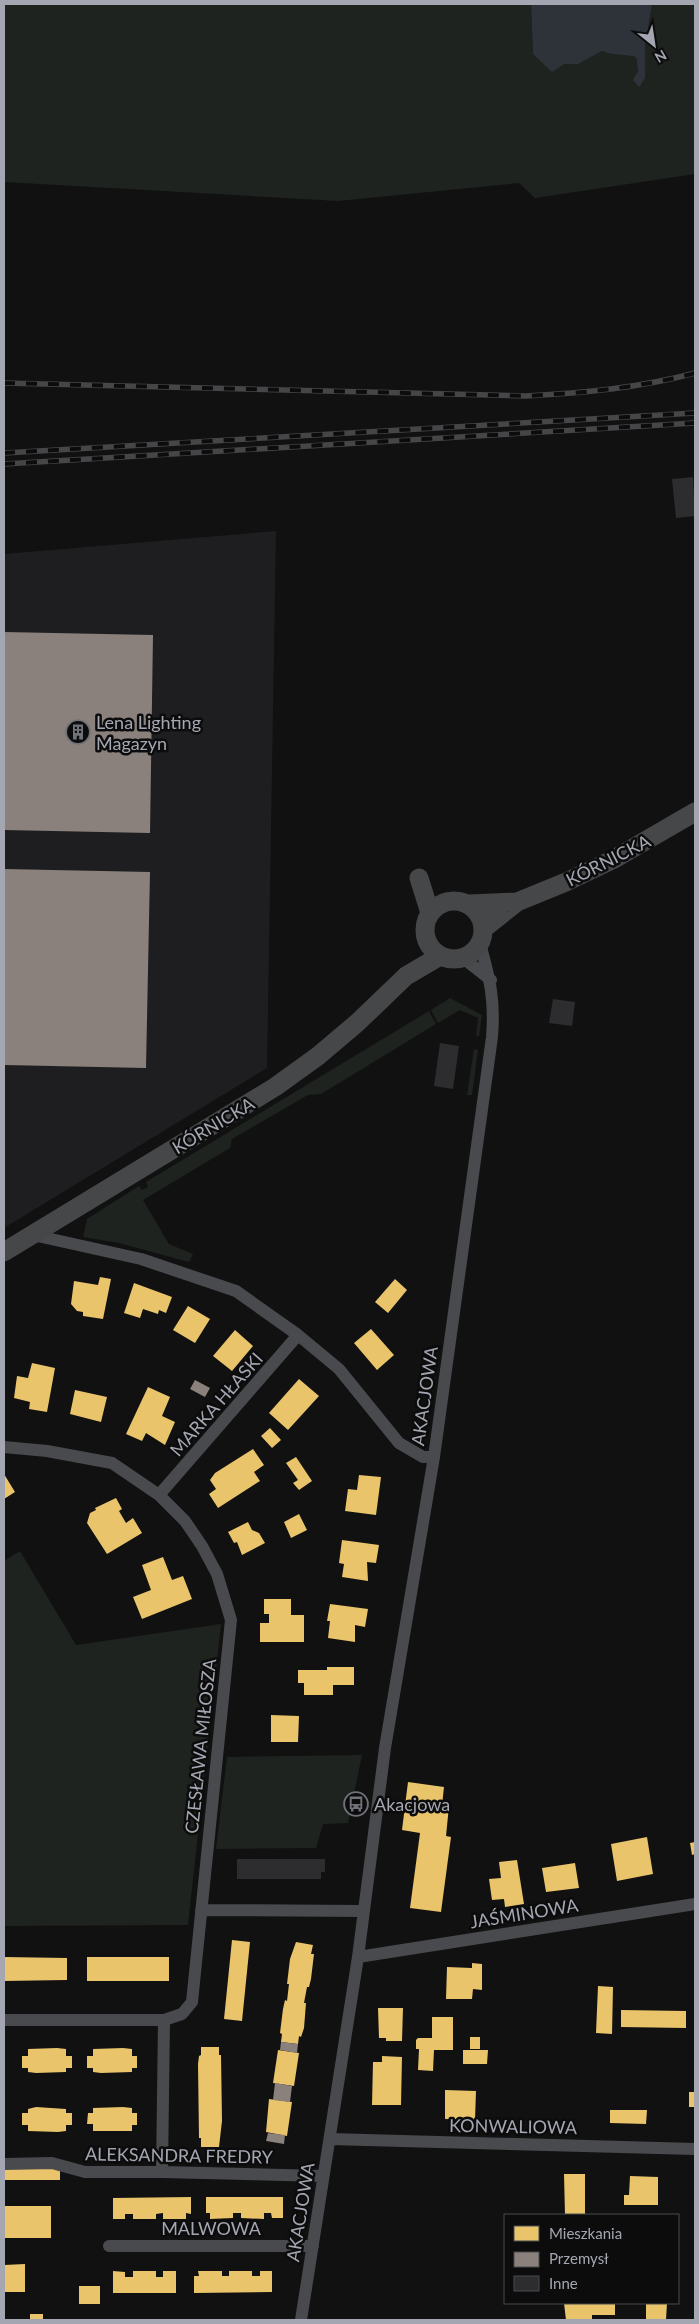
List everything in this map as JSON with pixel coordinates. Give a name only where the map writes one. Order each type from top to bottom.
[{"type":"street","name":"KÓRNICKA","points":[[518,902],[614,859],[695,812]]},
{"type":"street","points":[[430,913],[419,878],[446,902]]},
{"type":"street","points":[[458,901],[469,904],[518,902],[482,936],[472,952],[462,958],[451,959],[440,956],[431,948],[426,938],[425,929],[430,913],[437,906],[446,902],[458,901]]},
{"type":"street","points":[[469,904],[476,910],[482,936]]},
{"type":"street","name":"AKACJOWA","points":[[301,2320],[358,1957],[384,1755],[434,1457],[492,1037],[495,1008],[482,936]]},
{"type":"street","points":[[406,976],[426,938]]},
{"type":"street","points":[[406,976],[440,956]]},
{"type":"street","points":[[462,958],[491,980]]},
{"type":"street","name":"KÓRNICKA","points":[[4,1252],[275,1087],[331,1045],[406,976]]},
{"type":"street","points":[[33,1235],[141,1259],[236,1292],[298,1335],[339,1369],[399,1443],[423,1457],[434,1457]]},
{"type":"street","name":"MARKA HŁASKI","points":[[159,1495],[298,1335]]},
{"type":"street","name":"CZESŁAWA MIŁOSZA","points":[[4,1447],[47,1450],[112,1463],[159,1495],[185,1521],[202,1546],[217,1574],[231,1620],[192,2002],[182,2014],[164,2020]]},
{"type":"street","name":"JAŚMINOWA","points":[[358,1957],[695,1904]]},
{"type":"street","points":[[201,1910],[363,1911]]},
{"type":"street","points":[[4,2020],[164,2020],[162,2172]]},
{"type":"street","name":"KONWALIOWA","points":[[330,2139],[695,2148]]},
{"type":"street","name":"ALEKSANDRA FREDRY","points":[[4,2164],[52,2163],[85,2172],[323,2176]]},
{"type":"street","name":"MALWOWA","points":[[108,2246],[313,2246]]},
{"type":"shaded area","points":[[4,4],[531,4],[533,54],[560,63],[582,61],[602,51],[610,54],[636,57],[638,71],[645,78],[645,48],[652,4],[692,4],[695,8],[695,174],[535,198],[519,183],[338,201],[4,182]]},
{"type":"shaded area","points":[[531,4],[652,4],[645,48],[645,78],[639,87],[633,80],[638,71],[636,57],[632,56],[610,54],[602,51],[578,64],[564,64],[552,72],[533,54]]},
{"type":"shaded area","points":[[276,531],[267,1068],[4,1228],[4,554]]},
{"type":"shaded area","points":[[450,998],[482,1015],[479,1036],[476,1036],[478,1018],[460,1010],[438,1023],[431,1010]]},
{"type":"shaded area","points":[[429,1011],[436,1024],[321,1094],[308,1095],[232,1139],[230,1148],[143,1200],[169,1244],[193,1254],[189,1262],[119,1243],[83,1237],[87,1219],[139,1186],[142,1190],[148,1187],[146,1182]]},
{"type":"shaded area","points":[[474,1049],[478,1050],[472,1095],[467,1095]]},
{"type":"shaded area","points":[[20,1551],[76,1645],[221,1624],[188,1925],[4,1926],[4,1561]]},
{"type":"shaded area","points":[[362,1755],[348,1823],[323,1824],[316,1848],[216,1849],[227,1757]]},
{"type":"building: Mieszkania","points":[[100,1277],[111,1279],[103,1319],[83,1316],[83,1312],[77,1311],[71,1304],[74,1281],[98,1285]]},
{"type":"building: Mieszkania","points":[[395,1279],[407,1290],[388,1313],[375,1302]]},
{"type":"building: Mieszkania","points":[[134,1283],[172,1297],[166,1313],[159,1310],[158,1314],[143,1309],[140,1318],[124,1313]]},
{"type":"building: Mieszkania","points":[[188,1306],[210,1319],[195,1343],[173,1330]]},
{"type":"building: Mieszkania","points":[[371,1329],[394,1355],[377,1370],[354,1343]]},
{"type":"building: Mieszkania","points":[[235,1330],[253,1346],[232,1371],[213,1356]]},
{"type":"building: Mieszkania","points":[[32,1363],[55,1368],[47,1412],[29,1409],[30,1402],[14,1398],[17,1376],[28,1378]]},
{"type":"building: Mieszkania","points":[[299,1379],[319,1396],[288,1430],[269,1413]]},
{"type":"building: Mieszkania","points":[[148,1387],[170,1397],[162,1416],[175,1422],[165,1445],[146,1433],[142,1441],[126,1434]]},
{"type":"building: Mieszkania","points":[[75,1390],[107,1397],[101,1422],[70,1414]]},
{"type":"building: Mieszkania","points":[[270,1428],[281,1440],[272,1448],[261,1436]]},
{"type":"building: Mieszkania","points":[[253,1449],[264,1465],[254,1472],[260,1481],[218,1508],[209,1494],[216,1489],[210,1480],[215,1473]]},
{"type":"building: Mieszkania","points":[[296,1457],[312,1481],[299,1490],[293,1483],[298,1480],[286,1463]]},
{"type":"building: Mieszkania","points":[[4,1474],[15,1492],[4,1499]]},
{"type":"building: Mieszkania","points":[[359,1475],[381,1477],[376,1515],[345,1511],[348,1489],[357,1490]]},
{"type":"building: Mieszkania","points":[[116,1498],[122,1509],[119,1511],[126,1523],[133,1518],[142,1533],[107,1554],[87,1523],[90,1513],[96,1510],[95,1508]]},
{"type":"building: Mieszkania","points":[[299,1514],[307,1530],[291,1538],[284,1522]]},
{"type":"building: Mieszkania","points":[[248,1522],[252,1530],[259,1533],[265,1543],[242,1555],[237,1542],[234,1543],[228,1532]]},
{"type":"building: Mieszkania","points":[[342,1540],[379,1545],[376,1563],[367,1562],[368,1581],[342,1577],[344,1564],[339,1563]]},
{"type":"building: Mieszkania","points":[[163,1557],[172,1580],[183,1576],[192,1599],[142,1619],[133,1597],[151,1590],[142,1565]]},
{"type":"building: Mieszkania","points":[[264,1599],[291,1599],[291,1615],[304,1615],[304,1642],[260,1642],[260,1623],[269,1623],[269,1614],[264,1614]]},
{"type":"building: Mieszkania","points":[[330,1604],[368,1609],[365,1627],[355,1625],[355,1642],[328,1638],[330,1621],[327,1621]]},
{"type":"building: Mieszkania","points":[[327,1667],[354,1667],[354,1685],[333,1685],[333,1695],[304,1695],[304,1683],[298,1683],[298,1670],[327,1670]]},
{"type":"building: Mieszkania","points":[[271,1715],[299,1716],[298,1742],[271,1742]]},
{"type":"building: Mieszkania","points":[[408,1782],[444,1787],[442,1805],[449,1806],[446,1836],[451,1837],[441,1912],[410,1908],[420,1833],[402,1830]]},
{"type":"building: Mieszkania","points":[[647,1837],[653,1874],[617,1881],[611,1844]]},
{"type":"building: Mieszkania","points":[[695,1842],[695,1854],[692,1855],[690,1843]]},
{"type":"building: Mieszkania","points":[[517,1860],[524,1904],[505,1907],[504,1899],[492,1900],[489,1879],[501,1878],[499,1862]]},
{"type":"building: Mieszkania","points":[[575,1863],[579,1888],[546,1892],[542,1868]]},
{"type":"building: Mieszkania","points":[[232,1940],[250,1942],[242,2021],[224,2019]]},
{"type":"building: Mieszkania","points":[[296,1942],[313,1945],[311,1954],[314,1954],[311,1979],[309,1987],[307,1987],[304,2003],[306,2003],[304,2028],[301,2037],[299,2036],[298,2044],[281,2042],[282,2034],[280,2033],[285,2000],[287,2001],[290,1959]]},
{"type":"building: Mieszkania","points":[[4,1957],[67,1958],[67,1980],[4,1981]]},
{"type":"building: Mieszkania","points":[[87,1957],[169,1957],[169,1981],[87,1981]]},
{"type":"building: Mieszkania","points":[[472,1963],[482,1964],[482,1990],[473,1989],[472,1999],[446,1999],[447,1967],[472,1968]]},
{"type":"building: Mieszkania","points":[[598,1986],[613,1987],[612,2034],[596,2033]]},
{"type":"building: Mieszkania","points":[[378,2008],[403,2008],[402,2041],[386,2041],[386,2038],[379,2038]]},
{"type":"building: Mieszkania","points":[[621,2010],[686,2011],[686,2028],[621,2027]]},
{"type":"building: Mieszkania","points":[[432,2017],[453,2017],[453,2050],[434,2050],[433,2071],[418,2070],[419,2049],[416,2049],[416,2040],[418,2038],[432,2038]]},
{"type":"building: Mieszkania","points":[[470,2037],[480,2037],[480,2049],[470,2049]]},
{"type":"building: Mieszkania","points":[[201,2047],[219,2047],[219,2055],[221,2055],[222,2121],[219,2147],[201,2147],[201,2138],[199,2138],[198,2064]]},
{"type":"building: Mieszkania","points":[[28,2049],[66,2049],[66,2056],[72,2056],[72,2068],[66,2068],[66,2072],[36,2073],[28,2072],[28,2068],[22,2068],[22,2056],[28,2056]]},
{"type":"building: Mieszkania","points":[[93,2049],[132,2049],[132,2056],[137,2056],[137,2068],[132,2068],[132,2072],[101,2073],[93,2072],[93,2068],[87,2068],[87,2056],[93,2056]]},
{"type":"building: Mieszkania","points":[[278,2050],[299,2053],[294,2086],[273,2083]]},
{"type":"building: Mieszkania","points":[[463,2050],[488,2050],[487,2064],[463,2064]]},
{"type":"building: Mieszkania","points":[[382,2056],[402,2057],[401,2105],[372,2105],[373,2062],[382,2062]]},
{"type":"building: Mieszkania","points":[[445,2090],[476,2091],[475,2120],[445,2119]]},
{"type":"building: Mieszkania","points":[[689,2092],[695,2092],[695,2107],[689,2107]]},
{"type":"building: Mieszkania","points":[[269,2099],[292,2102],[287,2136],[266,2132]]},
{"type":"building: Mieszkania","points":[[36,2107],[66,2109],[66,2113],[72,2113],[72,2125],[66,2125],[66,2131],[28,2131],[28,2125],[22,2125],[22,2113],[28,2113],[28,2109]]},
{"type":"building: Mieszkania","points":[[93,2108],[132,2108],[132,2113],[137,2113],[137,2125],[132,2125],[132,2131],[93,2131],[93,2124],[87,2124],[88,2113],[93,2113]]},
{"type":"building: Mieszkania","points":[[610,2110],[647,2110],[646,2124],[610,2123]]},
{"type":"building: Mieszkania","points":[[4,2168],[60,2168],[60,2180],[4,2180]]},
{"type":"building: Mieszkania","points":[[564,2174],[585,2174],[585,2214],[565,2214]]},
{"type":"building: Mieszkania","points":[[630,2176],[658,2177],[658,2205],[624,2205],[624,2195],[629,2195]]},
{"type":"building: Mieszkania","points":[[191,2197],[191,2214],[186,2213],[186,2219],[163,2219],[163,2213],[156,2214],[156,2219],[133,2219],[133,2214],[125,2214],[125,2219],[113,2219],[113,2198]]},
{"type":"building: Mieszkania","points":[[206,2197],[283,2197],[283,2218],[272,2218],[271,2213],[264,2213],[264,2219],[241,2218],[241,2213],[233,2213],[233,2218],[210,2219],[210,2213],[206,2213]]},
{"type":"building: Mieszkania","points":[[4,2206],[51,2206],[51,2238],[4,2238]]},
{"type":"building: Mieszkania","points":[[25,2264],[25,2292],[4,2292],[4,2265]]},
{"type":"building: Mieszkania","points":[[113,2271],[125,2272],[125,2277],[133,2277],[133,2271],[156,2271],[156,2277],[163,2277],[163,2271],[176,2271],[176,2293],[113,2293]]},
{"type":"building: Mieszkania","points":[[198,2271],[222,2271],[222,2276],[229,2276],[229,2271],[252,2271],[252,2276],[260,2276],[260,2271],[272,2271],[272,2292],[194,2293],[194,2276],[199,2276]]},
{"type":"building: Mieszkania","points":[[79,2286],[100,2286],[100,2304],[79,2304]]},
{"type":"building: Mieszkania","points":[[564,2304],[615,2304],[615,2315],[592,2315],[592,2320],[566,2320]]},
{"type":"building: Mieszkania","points":[[646,2304],[667,2304],[666,2320],[646,2320]]},
{"type":"building: Mieszkania","points":[[30,2314],[43,2314],[43,2320],[30,2320]]},
{"type":"building: Przemysł","name":"Lena Lighting Magazyn","points":[[4,632],[153,635],[150,833],[4,830]]},
{"type":"building: Przemysł","points":[[4,869],[150,872],[146,1068],[4,1065]]},
{"type":"building: Przemysł","points":[[195,1380],[210,1388],[205,1397],[190,1389]]},
{"type":"building: Przemysł","points":[[281,2042],[298,2044],[297,2053],[280,2050]]},
{"type":"building: Przemysł","points":[[275,2083],[292,2086],[290,2102],[273,2100]]},
{"type":"building: Przemysł","points":[[268,2133],[285,2135],[284,2144],[266,2141]]},
{"type":"building: Inne","points":[[693,477],[695,516],[676,518],[672,479]]},
{"type":"building: Inne","points":[[553,999],[575,1002],[572,1026],[549,1023]]},
{"type":"building: Inne","points":[[440,1043],[459,1046],[453,1089],[434,1086]]},
{"type":"building: Inne","points":[[237,1859],[325,1859],[325,1872],[321,1872],[321,1879],[237,1879]]},
{"type":"railway","points":[[4,383],[526,396],[611,389],[695,373]]},
{"type":"railway","points":[[4,453],[695,413]]},
{"type":"railway","points":[[4,464],[695,423]]},
{"type":"place","name":"Lena Lighting Magazyn","points":[[78,732]]},
{"type":"place","name":"Akacjowa","points":[[356,1804]]}]
